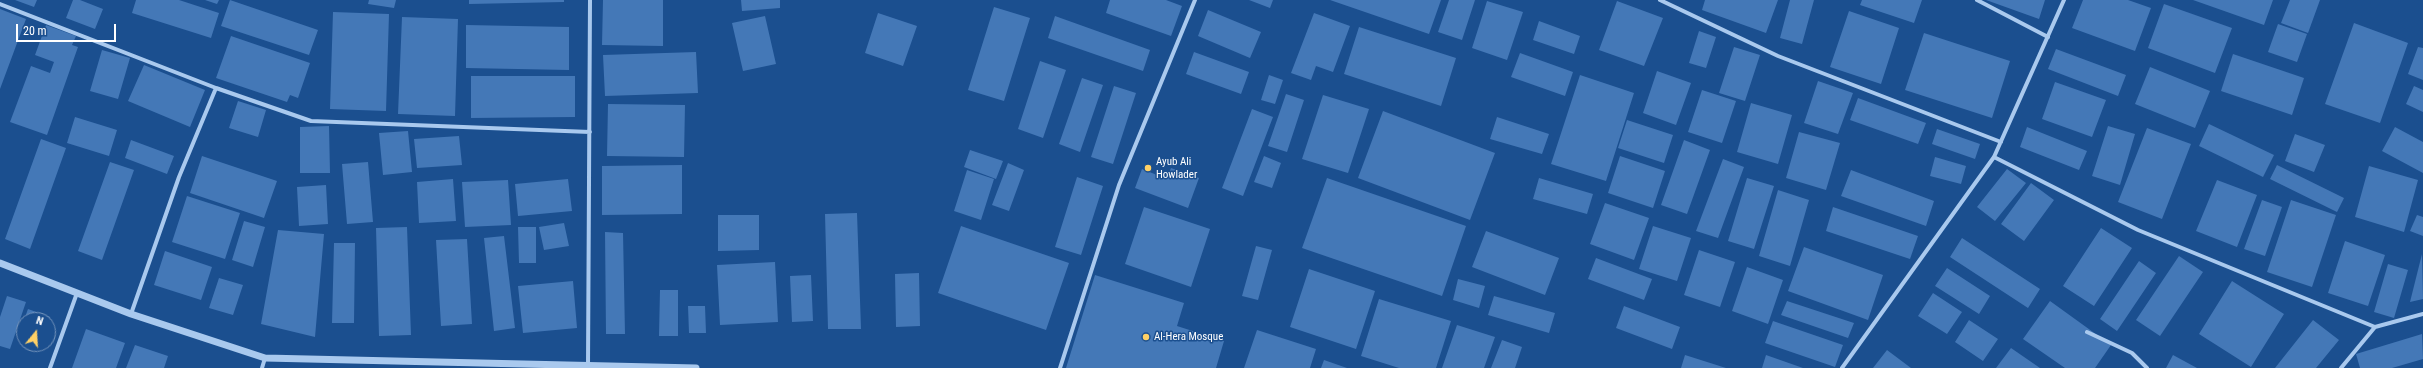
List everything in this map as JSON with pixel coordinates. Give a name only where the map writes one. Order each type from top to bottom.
[{"type":"street","points":[[588,364],[590,0]]},
{"type":"street","points":[[1060,368],[1120,185],[1195,0]]},
{"type":"street","points":[[1660,0],[1778,56],[2001,142]]},
{"type":"street","points":[[1977,0],[2048,37]]},
{"type":"street","points":[[1842,368],[1994,157],[2064,0]]},
{"type":"street","points":[[0,4],[216,88],[311,121],[590,132]]},
{"type":"street","points":[[132,314],[179,177],[216,88]]},
{"type":"street","points":[[1994,157],[2138,230],[2375,327]]},
{"type":"street","points":[[0,263],[132,314],[265,358],[588,364],[696,368]]},
{"type":"street","points":[[50,368],[77,293]]},
{"type":"street","points":[[2341,368],[2375,327],[2423,314]]},
{"type":"street","points":[[2087,332],[2132,353],[2147,368]]},
{"type":"street","points":[[262,368],[265,358]]},
{"type":"building","points":[[15,0],[37,0],[34,7]]},
{"type":"building","points":[[73,0],[80,0],[103,9],[95,29],[66,18]]},
{"type":"building","points":[[136,0],[179,0],[219,13],[211,38],[132,13]]},
{"type":"building","points":[[205,0],[219,0],[217,4]]},
{"type":"building","points":[[230,0],[318,30],[309,55],[221,26]]},
{"type":"building","points":[[369,0],[396,0],[394,8],[368,4]]},
{"type":"building","points":[[469,0],[564,0],[564,2],[469,4]]},
{"type":"building","points":[[603,0],[663,0],[663,46],[602,45]]},
{"type":"building","points":[[741,0],[780,0],[780,8],[742,11]]},
{"type":"building","points":[[1110,0],[1166,0],[1182,6],[1171,36],[1106,13]]},
{"type":"building","points":[[1249,0],[1273,0],[1270,8]]},
{"type":"building","points":[[1330,0],[1441,0],[1429,34]]},
{"type":"building","points":[[1449,0],[1475,0],[1462,40],[1438,32]]},
{"type":"building","points":[[1705,0],[1778,0],[1766,33],[1702,10]]},
{"type":"building","points":[[1790,0],[1814,0],[1802,44],[1780,38]]},
{"type":"building","points":[[1862,0],[1922,0],[1914,23],[1860,5]]},
{"type":"building","points":[[1986,0],[2045,0],[2039,19]]},
{"type":"building","points":[[2083,0],[2128,0],[2151,8],[2135,51],[2072,28]]},
{"type":"building","points":[[2193,0],[2273,0],[2264,25]]},
{"type":"building","points":[[2290,0],[2320,0],[2308,33],[2281,23]]},
{"type":"building","points":[[1487,1],[1523,12],[1507,60],[1472,48]]},
{"type":"building","points":[[1617,1],[1663,18],[1644,66],[1599,50]]},
{"type":"building","points":[[2164,4],[2232,28],[2215,73],[2148,48]]},
{"type":"building","points":[[994,7],[1030,18],[1004,101],[968,90]]},
{"type":"building","points":[[0,9],[26,19],[0,89]]},
{"type":"building","points":[[1208,10],[1261,32],[1250,58],[1198,36]]},
{"type":"building","points":[[1849,11],[1899,28],[1881,84],[1830,67]]},
{"type":"building","points":[[333,12],[389,14],[386,111],[330,109]]},
{"type":"building","points":[[878,13],[917,26],[903,66],[865,53]]},
{"type":"building","points":[[1314,13],[1350,26],[1333,72],[1316,66],[1311,80],[1291,73]]},
{"type":"building","points":[[765,16],[776,64],[743,71],[732,23]]},
{"type":"building","points":[[1055,16],[1150,50],[1143,71],[1048,38]]},
{"type":"building","points":[[402,17],[458,19],[455,116],[398,114]]},
{"type":"building","points":[[1539,21],[1580,36],[1574,54],[1533,40]]},
{"type":"building","points":[[2354,23],[2408,43],[2380,123],[2325,104]]},
{"type":"building","points":[[2278,24],[2307,34],[2297,62],[2268,52]]},
{"type":"building","points":[[46,25],[76,36],[72,45],[78,47],[47,135],[10,122],[31,66],[50,73],[54,62],[35,55]]},
{"type":"building","points":[[466,25],[569,27],[569,70],[466,68]]},
{"type":"building","points":[[1359,27],[1456,58],[1441,106],[1344,74]]},
{"type":"building","points":[[1699,31],[1716,37],[1706,68],[1689,63]]},
{"type":"building","points":[[1924,33],[2010,61],[1992,118],[1905,90]]},
{"type":"building","points":[[231,36],[310,63],[298,98],[290,95],[287,102],[216,78]]},
{"type":"building","points":[[1734,47],[1760,55],[1745,101],[1719,93]]},
{"type":"building","points":[[2418,47],[2423,48],[2423,80],[2408,74]]},
{"type":"building","points":[[2056,49],[2126,75],[2118,96],[2048,69]]},
{"type":"building","points":[[102,50],[130,58],[118,99],[90,91]]},
{"type":"building","points":[[696,52],[698,93],[605,96],[603,55]]},
{"type":"building","points":[[1194,52],[1249,72],[1241,94],[1186,74]]},
{"type":"building","points":[[1520,53],[1573,72],[1565,96],[1511,77]]},
{"type":"building","points":[[2233,54],[2304,78],[2292,115],[2221,91]]},
{"type":"building","points":[[1040,61],[1066,70],[1043,138],[1018,129]]},
{"type":"building","points":[[144,65],[205,90],[190,127],[128,101]]},
{"type":"building","points":[[2150,67],[2210,91],[2195,128],[2135,104]]},
{"type":"building","points":[[1657,71],[1691,83],[1676,125],[1643,113]]},
{"type":"building","points":[[1269,75],[1283,80],[1275,104],[1261,100]]},
{"type":"building","points":[[1580,75],[1634,93],[1606,181],[1551,164]]},
{"type":"building","points":[[471,76],[575,76],[575,117],[471,118]]},
{"type":"building","points":[[1082,78],[1103,85],[1080,152],[1059,144]]},
{"type":"building","points":[[1818,81],[1853,93],[1838,134],[1804,123]]},
{"type":"building","points":[[2055,82],[2106,100],[2092,137],[2042,119]]},
{"type":"building","points":[[1114,86],[1136,93],[1113,164],[1091,157]]},
{"type":"building","points":[[2414,86],[2423,90],[2423,112],[2406,104]]},
{"type":"building","points":[[1702,90],[1736,101],[1722,143],[1688,132]]},
{"type":"building","points":[[1286,94],[1304,100],[1287,152],[1268,146]]},
{"type":"building","points":[[1323,95],[1369,109],[1348,173],[1302,159]]},
{"type":"building","points":[[1858,98],[1926,123],[1918,144],[1850,120]]},
{"type":"building","points":[[238,101],[266,110],[258,137],[229,128]]},
{"type":"building","points":[[1751,103],[1792,115],[1778,164],[1737,152]]},
{"type":"building","points":[[608,104],[685,105],[684,157],[607,156]]},
{"type":"building","points":[[1252,109],[1273,117],[1243,196],[1222,188]]},
{"type":"building","points":[[1383,111],[1495,153],[1470,220],[1358,178]]},
{"type":"building","points":[[75,117],[117,130],[109,156],[67,143]]},
{"type":"building","points":[[1497,117],[1549,134],[1542,154],[1490,139]]},
{"type":"building","points":[[1627,120],[1673,135],[1664,163],[1618,148]]},
{"type":"building","points":[[2209,124],[2274,155],[2263,177],[2199,146]]},
{"type":"building","points":[[329,126],[330,173],[300,173],[300,127]]},
{"type":"building","points":[[2108,126],[2135,134],[2120,185],[2092,176]]},
{"type":"building","points":[[2027,127],[2087,151],[2079,170],[2020,147]]},
{"type":"building","points":[[2395,127],[2423,142],[2423,173],[2382,151]]},
{"type":"building","points":[[2147,128],[2191,144],[2162,219],[2118,202]]},
{"type":"building","points":[[1937,129],[1980,144],[1975,159],[1932,144]]},
{"type":"building","points":[[408,131],[412,172],[383,175],[379,133]]},
{"type":"building","points":[[1799,132],[1840,143],[1826,190],[1786,178]]},
{"type":"building","points":[[2295,134],[2325,145],[2314,172],[2285,161]]},
{"type":"building","points":[[459,136],[462,165],[417,168],[414,139]]},
{"type":"building","points":[[41,139],[66,148],[30,249],[5,239]]},
{"type":"building","points":[[131,140],[174,156],[167,174],[125,158]]},
{"type":"building","points":[[1684,140],[1710,150],[1687,214],[1661,205]]},
{"type":"building","points":[[970,150],[1003,161],[996,179],[964,167]]},
{"type":"building","points":[[202,156],[277,181],[264,218],[190,193]]},
{"type":"building","points":[[1264,156],[1281,163],[1272,188],[1254,182]]},
{"type":"building","points":[[1620,156],[1665,171],[1653,208],[1608,193]]},
{"type":"building","points":[[1935,157],[1966,166],[1961,184],[1930,176]]},
{"type":"building","points":[[1723,159],[1744,167],[1718,238],[1696,231]]},
{"type":"building","points":[[110,162],[134,170],[102,260],[78,251]]},
{"type":"building","points":[[368,162],[373,222],[347,224],[342,164]]},
{"type":"building","points":[[1008,163],[1024,170],[1009,211],[992,205]]},
{"type":"building","points":[[682,165],[682,214],[602,215],[602,166]]},
{"type":"building","points":[[2277,165],[2344,198],[2337,212],[2270,179]]},
{"type":"building","points":[[2369,166],[2418,180],[2404,232],[2355,217]]},
{"type":"building","points":[[1171,168],[1199,178],[1188,208],[1135,188],[1142,169],[1167,179]]},
{"type":"building","points":[[2007,169],[2026,183],[1995,221],[1977,207]]},
{"type":"building","points":[[967,170],[994,179],[981,220],[954,211]]},
{"type":"building","points":[[1851,170],[1934,201],[1926,226],[1841,196]]},
{"type":"building","points":[[1077,177],[1103,186],[1081,255],[1055,247]]},
{"type":"building","points":[[1327,178],[1466,226],[1442,296],[1302,248]]},
{"type":"building","points":[[1539,178],[1593,194],[1587,214],[1533,199]]},
{"type":"building","points":[[1747,178],[1774,186],[1754,249],[1728,241]]},
{"type":"building","points":[[453,179],[456,221],[419,223],[417,182]]},
{"type":"building","points":[[568,179],[572,211],[518,216],[515,184]]},
{"type":"building","points":[[508,180],[511,225],[465,227],[462,182]]},
{"type":"building","points":[[2217,180],[2257,195],[2237,247],[2196,231]]},
{"type":"building","points":[[2031,183],[2054,200],[2024,241],[2001,224]]},
{"type":"building","points":[[326,185],[328,224],[299,226],[297,187]]},
{"type":"building","points":[[1778,190],[1809,200],[1790,266],[1759,256]]},
{"type":"building","points":[[187,196],[240,213],[225,259],[172,242]]},
{"type":"building","points":[[2262,200],[2282,207],[2265,256],[2244,249]]},
{"type":"building","points":[[2291,200],[2336,215],[2312,287],[2267,272]]},
{"type":"building","points":[[1605,203],[1649,218],[1634,260],[1590,244]]},
{"type":"building","points":[[1144,207],[1210,229],[1191,287],[1125,264]]},
{"type":"building","points":[[1833,207],[1918,236],[1910,259],[1826,231]]},
{"type":"building","points":[[857,213],[861,329],[828,329],[825,214]]},
{"type":"building","points":[[718,215],[759,215],[759,250],[718,251]]},
{"type":"building","points":[[2417,215],[2423,217],[2423,236],[2410,231]]},
{"type":"building","points":[[244,221],[265,227],[253,267],[232,260]]},
{"type":"building","points":[[564,223],[569,246],[544,250],[539,227]]},
{"type":"building","points":[[961,226],[1069,263],[1046,330],[938,293]]},
{"type":"building","points":[[1653,226],[1691,238],[1677,281],[1639,269]]},
{"type":"building","points":[[407,227],[411,335],[379,336],[376,228]]},
{"type":"building","points":[[518,227],[536,227],[536,263],[519,263]]},
{"type":"building","points":[[2101,228],[2132,248],[2094,306],[2063,286]]},
{"type":"building","points":[[278,230],[324,234],[315,337],[261,324]]},
{"type":"building","points":[[1486,231],[1559,258],[1545,295],[1472,267]]},
{"type":"building","points":[[605,232],[623,233],[625,334],[606,334]]},
{"type":"building","points":[[504,236],[515,328],[494,331],[484,238]]},
{"type":"building","points":[[1962,238],[2040,289],[2028,308],[1950,257]]},
{"type":"building","points":[[467,239],[472,324],[441,326],[436,240]]},
{"type":"building","points":[[2345,241],[2385,255],[2368,306],[2328,293]]},
{"type":"building","points":[[334,243],[355,243],[354,323],[332,323]]},
{"type":"building","points":[[1256,246],[1272,250],[1258,300],[1242,296]]},
{"type":"building","points":[[1804,247],[1883,275],[1868,320],[1788,291]]},
{"type":"building","points":[[1699,250],[1735,262],[1720,307],[1684,295]]},
{"type":"building","points":[[165,251],[212,267],[201,300],[154,285]]},
{"type":"building","points":[[2422,254],[2423,299],[2410,302]]},
{"type":"building","points":[[2179,256],[2203,272],[2160,336],[2136,320]]},
{"type":"building","points":[[1596,258],[1652,279],[1644,300],[1588,279]]},
{"type":"building","points":[[2139,261],[2156,273],[2117,331],[2100,319]]},
{"type":"building","points":[[775,262],[778,322],[720,325],[717,265]]},
{"type":"building","points":[[2388,264],[2408,270],[2394,318],[2374,312]]},
{"type":"building","points":[[1747,267],[1783,280],[1768,324],[1732,311]]},
{"type":"building","points":[[1947,268],[1990,296],[1979,314],[1935,286]]},
{"type":"building","points":[[1309,269],[1375,291],[1356,349],[1290,327]]},
{"type":"building","points":[[919,273],[920,326],[896,327],[895,274]]},
{"type":"building","points":[[811,275],[813,321],[792,322],[790,276]]},
{"type":"building","points":[[1095,275],[1184,303],[1177,326],[1224,341],[1216,368],[1066,368]]},
{"type":"building","points":[[219,278],[243,285],[233,315],[209,308]]},
{"type":"building","points":[[1458,279],[1485,286],[1479,308],[1453,300]]},
{"type":"building","points":[[573,281],[577,328],[523,333],[518,286]]},
{"type":"building","points":[[2232,281],[2284,314],[2251,367],[2199,334]]},
{"type":"building","points":[[660,290],[678,290],[678,336],[659,336]]},
{"type":"building","points":[[1933,293],[1962,312],[1947,334],[1918,316]]},
{"type":"building","points":[[7,296],[26,302],[23,312],[16,312],[16,331],[10,349],[0,346],[0,317]]},
{"type":"building","points":[[1494,296],[1555,313],[1549,333],[1488,315]]},
{"type":"building","points":[[1379,299],[1451,321],[1436,368],[1399,368],[1361,356]]},
{"type":"building","points":[[1787,301],[1854,323],[1848,338],[1781,315]]},
{"type":"building","points":[[2050,301],[2111,345],[2095,368],[2065,368],[2023,339]]},
{"type":"building","points":[[688,306],[705,306],[706,333],[689,333]]},
{"type":"building","points":[[1624,306],[1680,327],[1672,349],[1616,328]]},
{"type":"building","points":[[28,309],[36,312],[27,312]]},
{"type":"building","points":[[1969,320],[1998,339],[1983,361],[1955,342]]},
{"type":"building","points":[[2313,320],[2339,340],[2316,368],[2275,368]]},
{"type":"building","points":[[1773,321],[1843,345],[1835,367],[1765,343]]},
{"type":"building","points":[[1457,325],[1495,337],[1484,368],[1442,368]]},
{"type":"building","points":[[86,329],[125,343],[116,368],[72,368]]},
{"type":"building","points":[[1257,330],[1316,349],[1310,368],[1244,368]]},
{"type":"building","points":[[2422,334],[2423,359],[2392,368],[2360,368],[2356,354]]},
{"type":"building","points":[[1502,340],[1522,347],[1515,368],[1491,368]]},
{"type":"building","points":[[135,345],[168,356],[164,368],[126,368]]},
{"type":"building","points":[[2011,348],[2040,368],[1996,368]]},
{"type":"building","points":[[1887,350],[1911,368],[1873,368]]},
{"type":"building","points":[[1685,355],[1726,368],[1681,368]]},
{"type":"building","points":[[1766,355],[1803,368],[1762,368]]},
{"type":"building","points":[[2173,355],[2197,368],[2166,368]]},
{"type":"building","points":[[1324,360],[1347,368],[1321,368]]},
{"type":"place","name":"Ayub Ali Howlader","points":[[1148,168]]},
{"type":"place","name":"Al-Hera Mosque","points":[[1146,337]]}]
